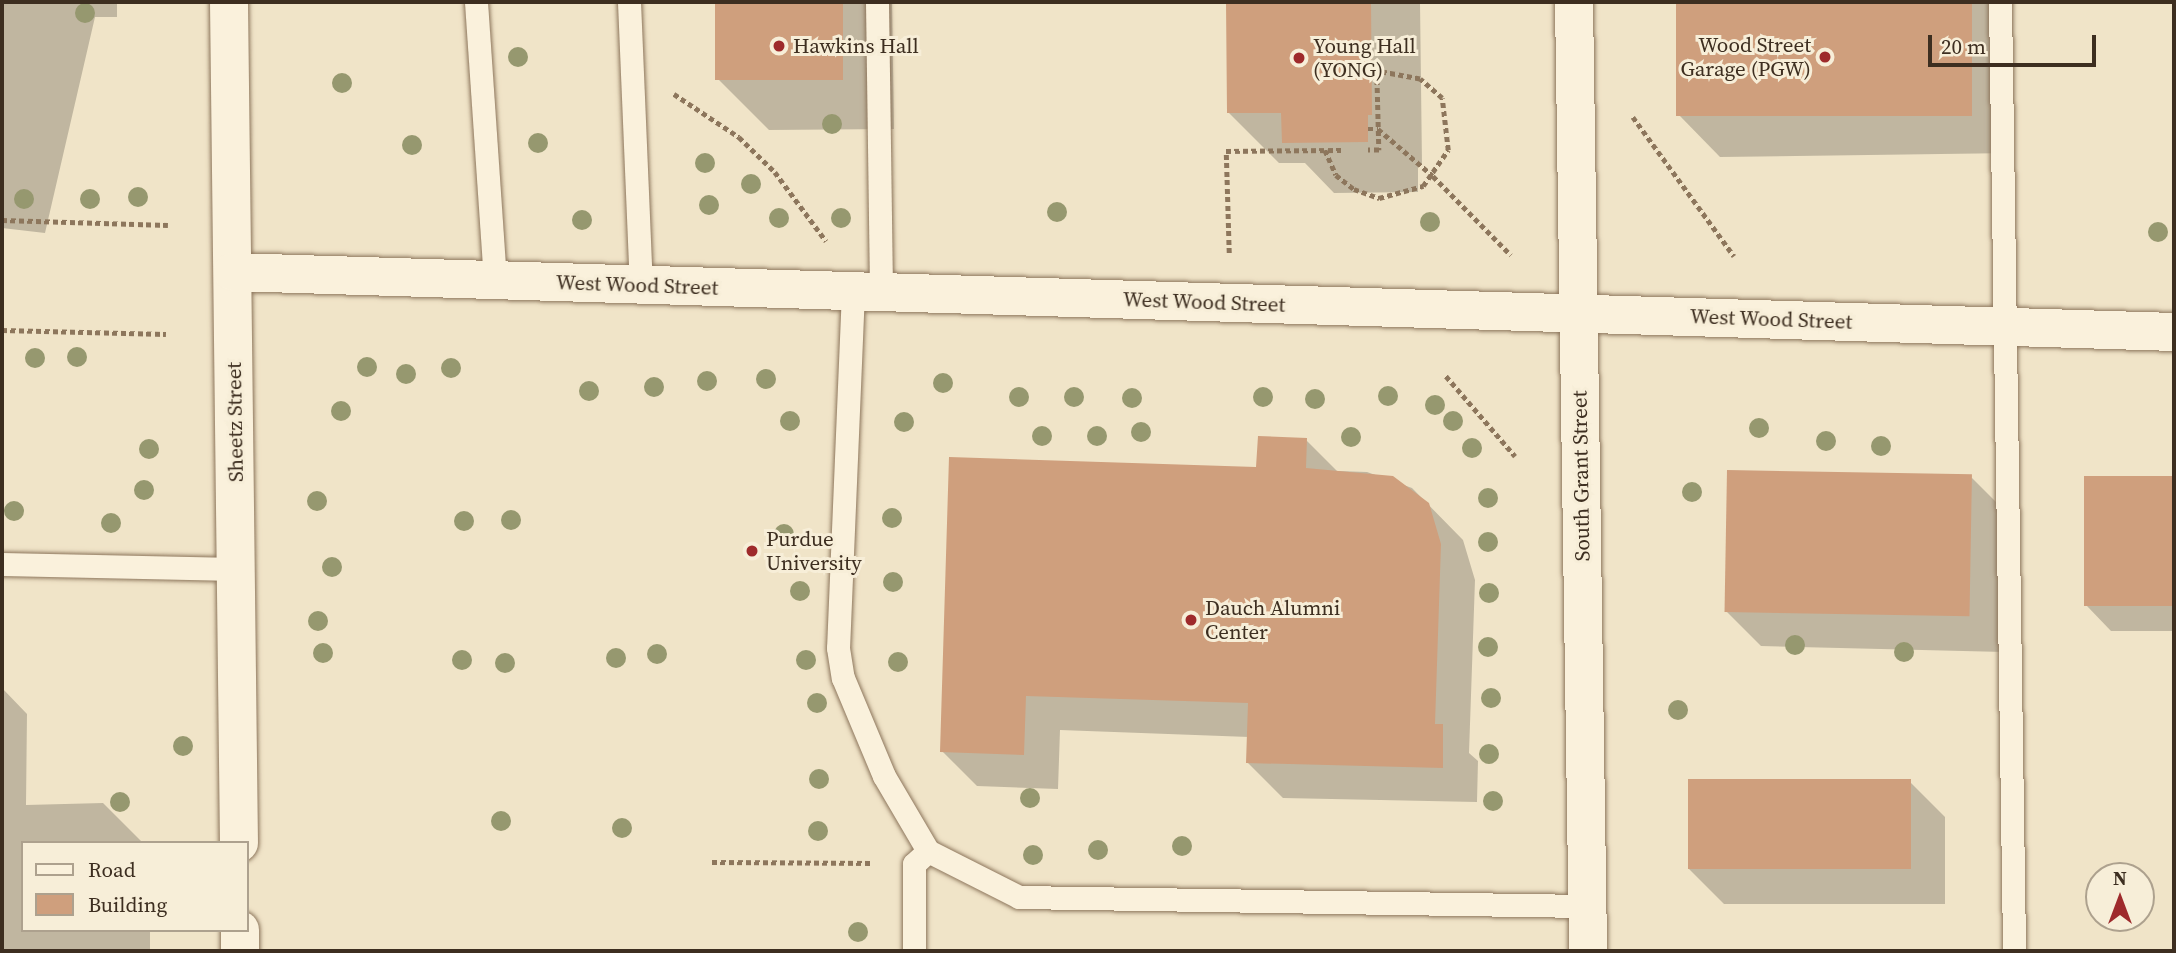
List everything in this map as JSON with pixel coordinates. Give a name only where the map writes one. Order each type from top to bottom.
[{"type":"street","name":"Sheetz Street","points":[[229,2],[239,841]]},
{"type":"street","name":"South Grant Street","points":[[1574,2],[1588,951]]},
{"type":"street","name":"West Wood Street","points":[[233,272],[2174,332]]},
{"type":"street","points":[[240,932],[240,951]]},
{"type":"lane","points":[[476,2],[495,280]]},
{"type":"lane","points":[[629,2],[642,285]]},
{"type":"lane","points":[[877,2],[867,292],[838,648],[843,678],[921,858],[914,951]]},
{"type":"lane","points":[[2000,2],[2014,951]]},
{"type":"lane","points":[[2,564],[236,569]]},
{"type":"lane","points":[[921,858],[1019,897],[1587,906]]},
{"type":"path","points":[[1325,150],[1336,175],[1354,189],[1379,198],[1423,186],[1433,176],[1448,150],[1448,128],[1442,98],[1420,79],[1377,71],[1379,150],[1368,150]]},
{"type":"path","points":[[664,89],[739,137],[775,172],[826,241]]},
{"type":"path","points":[[1633,117],[1734,256]]},
{"type":"path","points":[[1368,129],[1378,129],[1433,176],[1511,255]]},
{"type":"path","points":[[1228,253],[1226,151],[1341,150]]},
{"type":"path","points":[[2,220],[168,225]]},
{"type":"path","points":[[2,330],[166,334]]},
{"type":"path","points":[[1446,376],[1515,456]]},
{"type":"path","points":[[712,862],[921,858]]},
{"type":"building","name":"Hawkins Hall","points":[[715,2],[843,2],[843,80],[715,80]]},
{"type":"building","name":"Young Hall (YONG)","points":[[1226,2],[1371,2],[1372,115],[1368,115],[1368,142],[1282,143],[1281,113],[1227,113]]},
{"type":"building","name":"Wood Street Garage (PGW)","points":[[1676,2],[1972,2],[1972,116],[1676,116]]},
{"type":"building","name":"Dauch Alumni Center","points":[[1258,436],[1307,438],[1306,468],[1393,476],[1429,503],[1441,544],[1435,724],[1443,724],[1443,768],[1246,763],[1248,703],[1026,696],[1024,755],[940,752],[949,457],[1256,467]]},
{"type":"building","points":[[1727,470],[1972,474],[1969,616],[1725,612]]},
{"type":"building","points":[[2084,476],[2174,476],[2174,606],[2084,606]]},
{"type":"building","points":[[1688,779],[1911,779],[1911,869],[1688,869]]},
{"type":"place","name":"Hawkins Hall","points":[[779,46]]},
{"type":"place","name":"Wood Street Garage (PGW)","points":[[1825,57]]},
{"type":"place","name":"Young Hall (YONG)","points":[[1299,58]]},
{"type":"place","name":"Purdue University","points":[[752,551]]},
{"type":"place","name":"Dauch Alumni Center","points":[[1191,620]]}]
